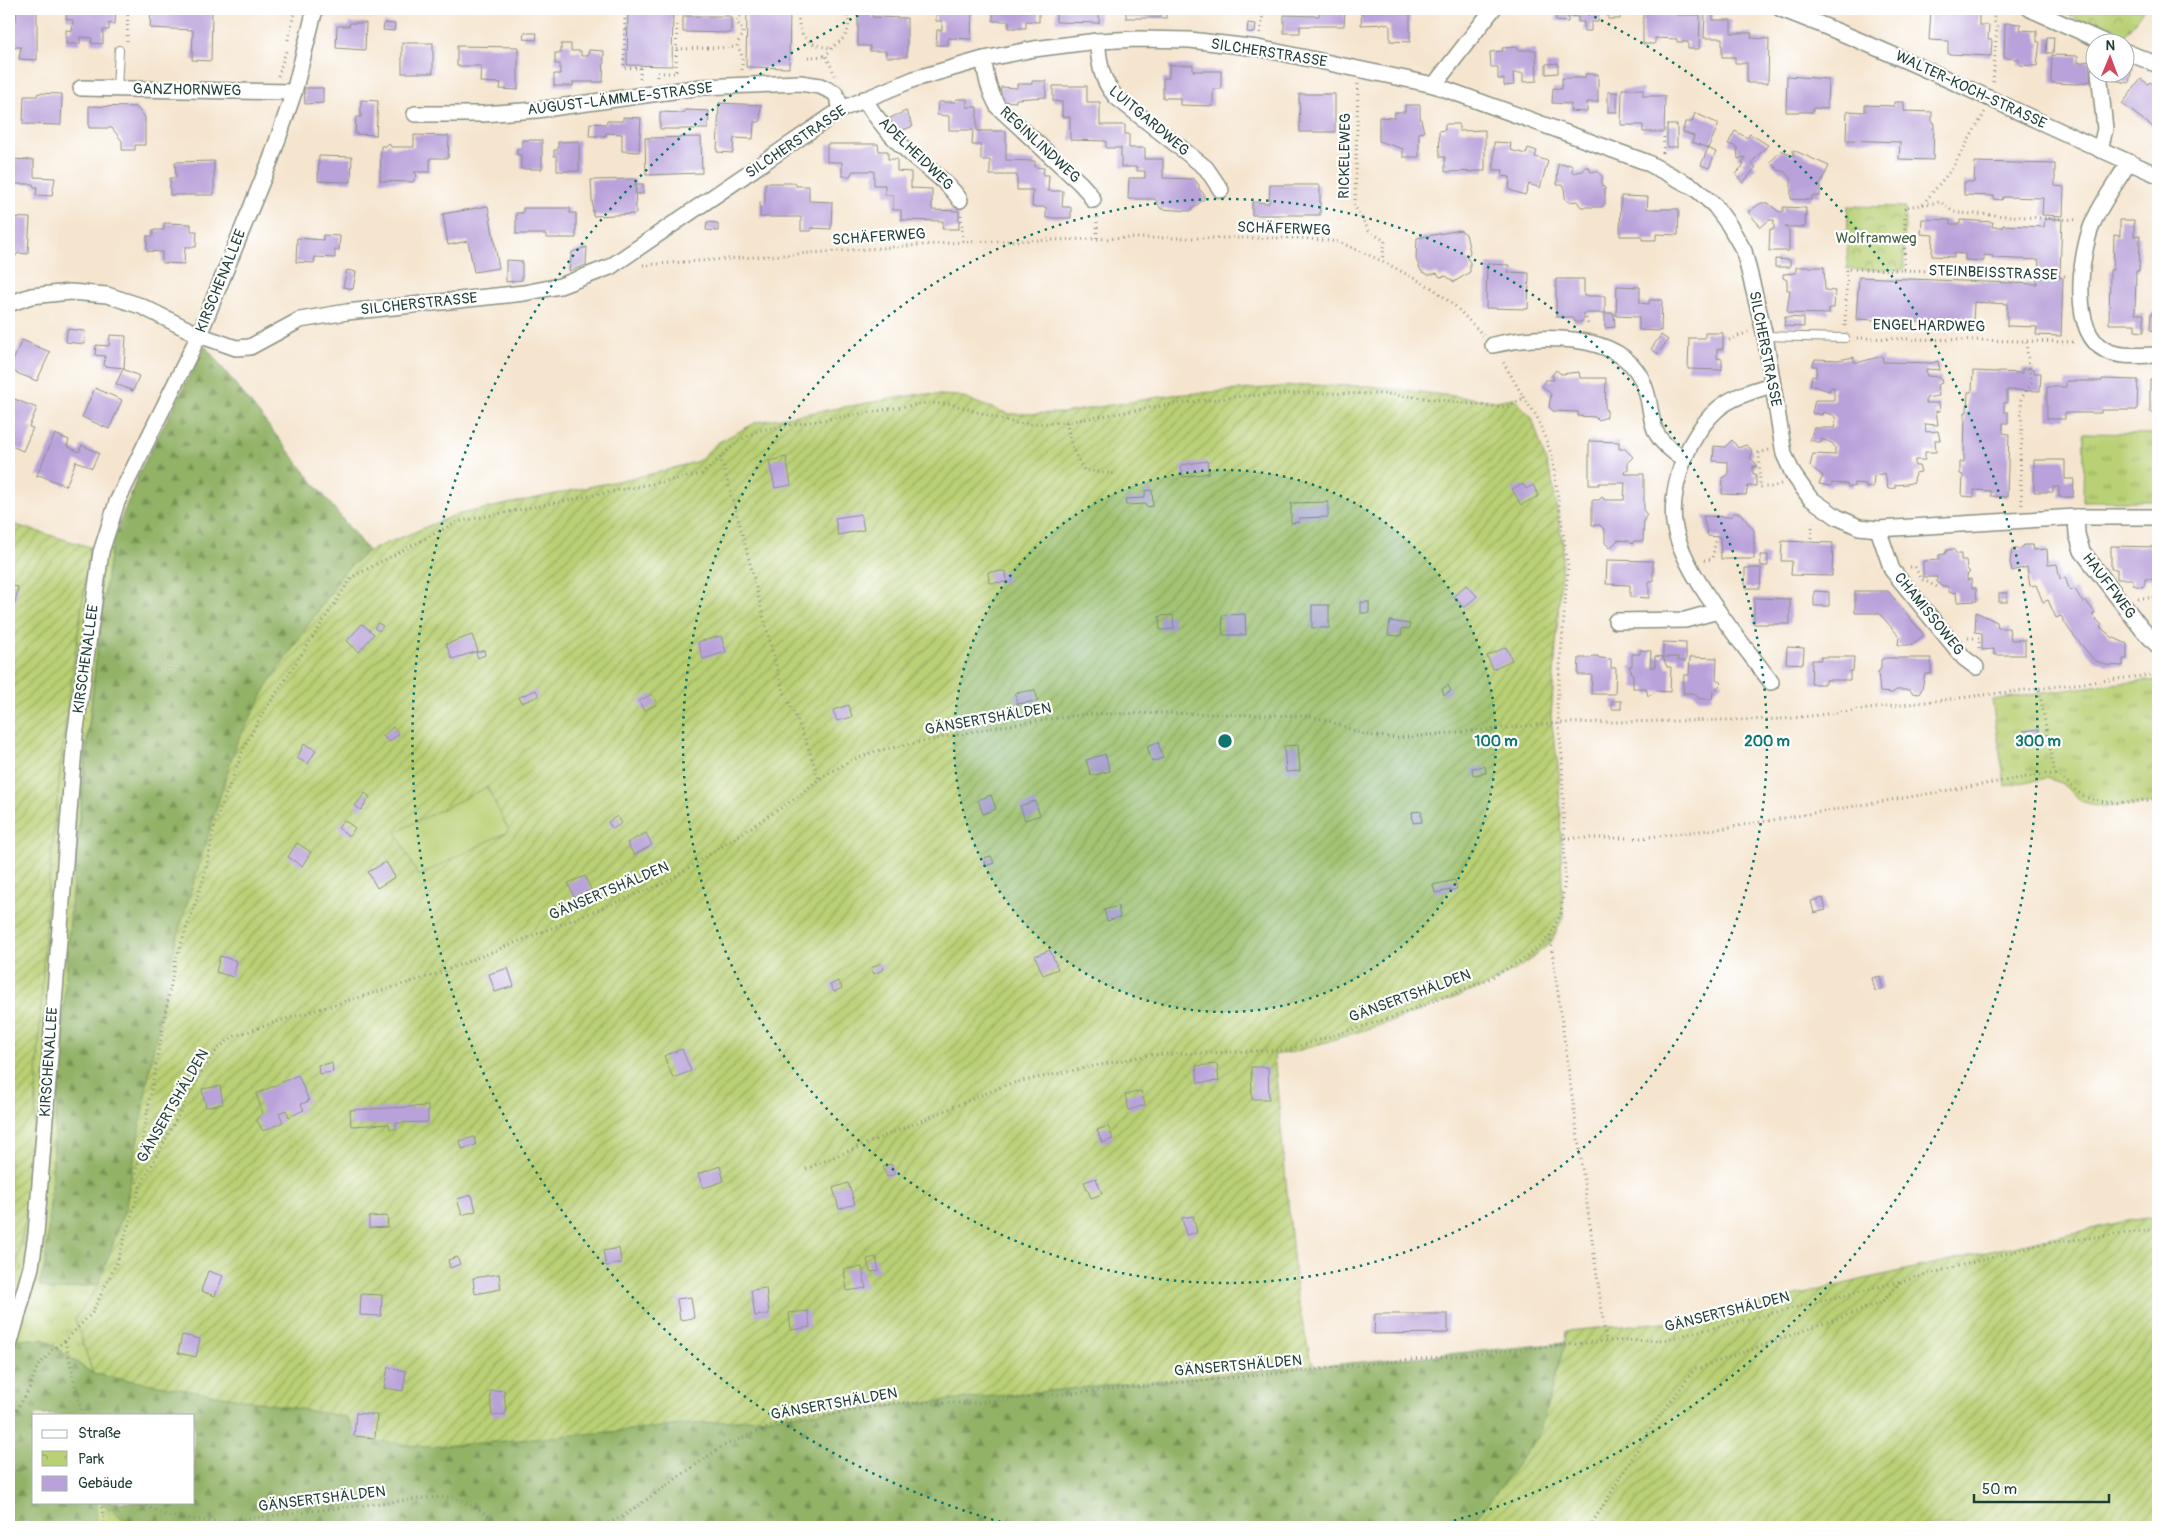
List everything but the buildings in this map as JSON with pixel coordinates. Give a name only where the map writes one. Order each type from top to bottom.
[{"type":"street","name":"KIRSCHENALLEE","points":[[9,1346],[30,1268],[36,1234],[75,736],[101,552],[131,471],[199,335],[271,159],[294,92],[314,9]]},
{"type":"street","points":[[1434,85],[1493,9]]},
{"type":"street","name":"WALTER-KOCH-STRASSE","points":[[1782,9],[1880,48],[2158,175]]},
{"type":"street","points":[[2030,9],[2084,33]]},
{"type":"street","name":"SILCHERSTRASSE","points":[[9,304],[31,296],[70,292],[107,295],[141,306],[199,335],[236,348],[250,347],[300,320],[347,312],[524,293],[560,286],[610,267],[842,109],[914,78],[984,59],[1034,49],[1097,41],[1138,39],[1190,40],[1258,48],[1434,85],[1646,162],[1695,188],[1715,206],[1729,224],[1744,251],[1765,336],[1783,445],[1793,474],[1810,498],[1837,517],[1859,527],[1878,529],[2076,517],[2158,517]]},
{"type":"street","name":"LUITGARDWEG","points":[[1097,41],[1101,73],[1106,85],[1116,97],[1206,168],[1216,180],[1221,190]]},
{"type":"street","points":[[2134,55],[2158,65]]},
{"type":"street","name":"REGINLINDWEG","points":[[984,59],[984,72],[990,92],[998,107],[1080,183],[1089,192],[1093,200]]},
{"type":"street","points":[[2100,82],[2105,129],[2100,150]]},
{"type":"street","name":"AUGUST-LÄMMLE-STRASSE","points":[[415,114],[483,114],[537,110],[702,87],[800,84],[820,86],[835,92]]},
{"type":"street","name":"GANZHORNWEG","points":[[81,88],[294,92]]},
{"type":"street","points":[[835,92],[842,109]]},
{"type":"street","name":"ADELHEIDWEG","points":[[864,99],[892,136],[950,187],[960,200]]},
{"type":"street","points":[[2128,162],[2093,223],[2085,243],[2082,276],[2084,323],[2091,338],[2107,351],[2116,354],[2158,355]]},
{"type":"street","points":[[1493,345],[1510,341],[1582,341],[1620,353],[1633,365],[1641,379],[1651,422],[1660,439],[1669,450],[1684,458]]},
{"type":"street","points":[[1771,682],[1718,611],[1688,563],[1674,523],[1676,487],[1684,458],[1699,430],[1711,414],[1726,402],[1740,394],[1772,385]]},
{"type":"street","name":"HAUFFWEG","points":[[2076,517],[2077,534],[2082,550],[2135,621],[2158,646]]},
{"type":"street","name":"CHAMISSOWEG","points":[[1878,529],[1892,570],[1964,658],[1976,667]]},
{"type":"street","points":[[1616,621],[1685,620],[1718,611]]},
{"type":"lane","points":[[117,89],[119,50]]},
{"type":"lane","points":[[1765,336],[1845,338]]},
{"type":"path","points":[[127,42],[128,9]]},
{"type":"path","points":[[274,91],[295,9]]},
{"type":"path","points":[[624,9],[624,68],[640,68],[640,96]]},
{"type":"path","points":[[657,93],[657,74],[676,73],[677,9]]},
{"type":"path","points":[[737,47],[738,42],[743,36],[743,29],[737,23],[738,18],[744,14],[744,9]]},
{"type":"path","points":[[798,9],[799,30],[804,38],[821,46],[831,48]]},
{"type":"path","points":[[826,56],[831,48],[849,32],[849,17],[834,9]]},
{"type":"path","points":[[1258,48],[1264,9]]},
{"type":"path","points":[[1923,204],[1951,170],[1992,99],[1997,28],[1994,21],[1994,9]]},
{"type":"path","points":[[677,49],[737,47],[741,51],[743,58],[741,70],[756,70],[757,85]]},
{"type":"path","points":[[808,57],[826,56]]},
{"type":"path","points":[[826,56],[836,76],[835,92]]},
{"type":"path","name":"RICKELEWEG","points":[[1358,68],[1355,207],[1369,232],[1386,240],[1382,261]]},
{"type":"path","name":"ADELHEIDWEG","points":[[960,200],[963,242]]},
{"type":"path","points":[[1093,200],[1097,210],[1096,238]]},
{"type":"path","points":[[1845,338],[1847,269],[1904,270],[1905,207],[1940,202],[1952,211],[1958,212],[2068,218],[2093,223]]},
{"type":"path","name":"SCHÄFERWEG","points":[[639,265],[963,242],[1096,238],[1302,238],[1339,242],[1382,261],[1434,289],[1456,307],[1493,345],[1537,417],[1552,456],[1564,532],[1567,583],[1557,705],[1558,723]]},
{"type":"path","name":"STEINBEISSTRASSE","points":[[1904,270],[2082,276]]},
{"type":"path","points":[[1729,340],[1742,334]]},
{"type":"path","name":"ENGELHARDWEG","points":[[1845,338],[2026,342],[2077,342],[2091,338]]},
{"type":"path","points":[[2023,521],[2020,456],[2022,441],[2021,399],[2031,382],[2026,342]]},
{"type":"path","points":[[140,1187],[135,1179],[175,962],[204,874],[216,823],[244,748],[260,718],[352,577],[457,522],[702,474],[738,441],[760,430],[926,403],[951,404],[1014,423],[1067,422],[1173,404],[1280,394],[1390,394],[1496,407],[1506,407],[1524,398]]},
{"type":"path","points":[[1067,422],[1069,438],[1076,457],[1084,470],[1116,474]]},
{"type":"path","points":[[1760,487],[1758,453],[1783,445]]},
{"type":"path","points":[[720,457],[782,685],[803,734],[818,779]]},
{"type":"path","points":[[1811,538],[1812,521]]},
{"type":"path","points":[[1688,563],[1712,559],[1716,540]]},
{"type":"path","points":[[1915,567],[1921,579],[1939,588]]},
{"type":"path","points":[[2158,655],[2158,674]]},
{"type":"path","name":"GÄNSERTSHÄLDEN","points":[[9,1422],[28,1391],[38,1368],[52,1350],[65,1341],[92,1313],[118,1260],[140,1187],[203,1069],[218,1050],[232,1037],[434,975],[667,882],[796,798],[818,779],[848,762],[876,751],[996,727],[1088,714],[1165,713],[1310,716],[1366,735],[1397,738],[1558,723],[1785,719],[2039,690],[2102,680],[2158,674]]},
{"type":"path","points":[[2039,690],[2055,774]]},
{"type":"path","name":"GÄNSERTSHÄLDEN","points":[[806,1169],[1008,1084],[1148,1055],[1287,1050],[1393,1017],[1487,980],[1526,958],[1550,936],[1561,914],[1565,877],[1565,838],[1562,758],[1558,723]]},
{"type":"path","points":[[1565,838],[1641,838],[1725,828],[2055,774],[2064,778],[2085,797],[2095,801],[2158,800]]},
{"type":"path","points":[[1550,936],[1606,1341]]},
{"type":"path","name":"GÄNSERTSHÄLDEN","points":[[599,1527],[622,1517],[721,1448],[772,1424],[894,1403],[972,1403],[1606,1341],[1664,1340],[1902,1282],[2042,1244],[2158,1228]]},
{"type":"path","points":[[1590,1527],[1650,1429],[1694,1370],[1881,1302],[1902,1282]]},
{"type":"path","points":[[65,1341],[82,1414]]},
{"type":"path","name":"GÄNSERTSHÄLDEN","points":[[141,1504],[168,1516],[217,1522],[426,1498],[453,1497],[477,1508],[504,1527]]},
{"type":"path","points":[[101,1504],[104,1527]]},
{"type":"green space","points":[[2055,9],[2144,9],[2127,32],[2106,32]]},
{"type":"green space","name":"Wolframweg","points":[[1848,206],[1905,207],[1904,270],[1847,269]]},
{"type":"green space","points":[[205,346],[368,551],[345,571],[269,683],[236,744],[175,944],[153,1051],[126,1206],[99,1284],[53,1291],[39,1285],[46,1260],[72,893],[100,623],[111,550],[139,473]]},
{"type":"green space","points":[[1305,385],[1369,386],[1496,401],[1514,398],[1532,418],[1552,480],[1563,545],[1551,718],[1559,772],[1563,917],[1552,941],[1529,961],[1491,984],[1393,1021],[1294,1052],[1274,1055],[1297,1297],[1310,1356],[1316,1366],[532,1439],[426,1447],[360,1439],[347,1417],[93,1374],[75,1319],[99,1284],[126,1206],[153,1051],[175,944],[236,744],[269,683],[345,571],[368,551],[455,515],[660,472],[698,461],[717,443],[757,422],[920,394],[958,396],[1009,414],[1062,413],[1172,395]]},
{"type":"green space","points":[[2084,433],[2158,434],[2158,501],[2083,501]]},
{"type":"green space","points":[[9,523],[90,547],[64,735],[47,898],[34,1131],[26,1215],[9,1305]]},
{"type":"green space","points":[[90,547],[111,550],[97,651],[79,820],[65,985],[46,1260],[39,1285],[53,1291],[99,1284],[75,1319],[93,1374],[45,1340],[9,1338],[9,1305],[26,1215],[34,1131],[47,898],[64,735]]},
{"type":"green space","points":[[2158,680],[2158,803],[2104,807],[2083,802],[2061,783],[2047,778],[2005,786],[1992,700],[2110,684]]},
{"type":"green space","points":[[487,787],[509,831],[418,876],[396,832]]},
{"type":"green space","points":[[2158,1216],[2158,1527],[1470,1527],[1538,1437],[1565,1343],[1566,1331],[1707,1318],[1860,1280],[2122,1222]]},
{"type":"green space","points":[[9,1338],[45,1340],[93,1374],[347,1417],[426,1447],[532,1439],[1565,1343],[1538,1437],[1470,1527],[9,1527]]},
{"type":"green space","points":[[96,1504],[103,1504],[131,1525],[140,1527],[97,1527]]}]
